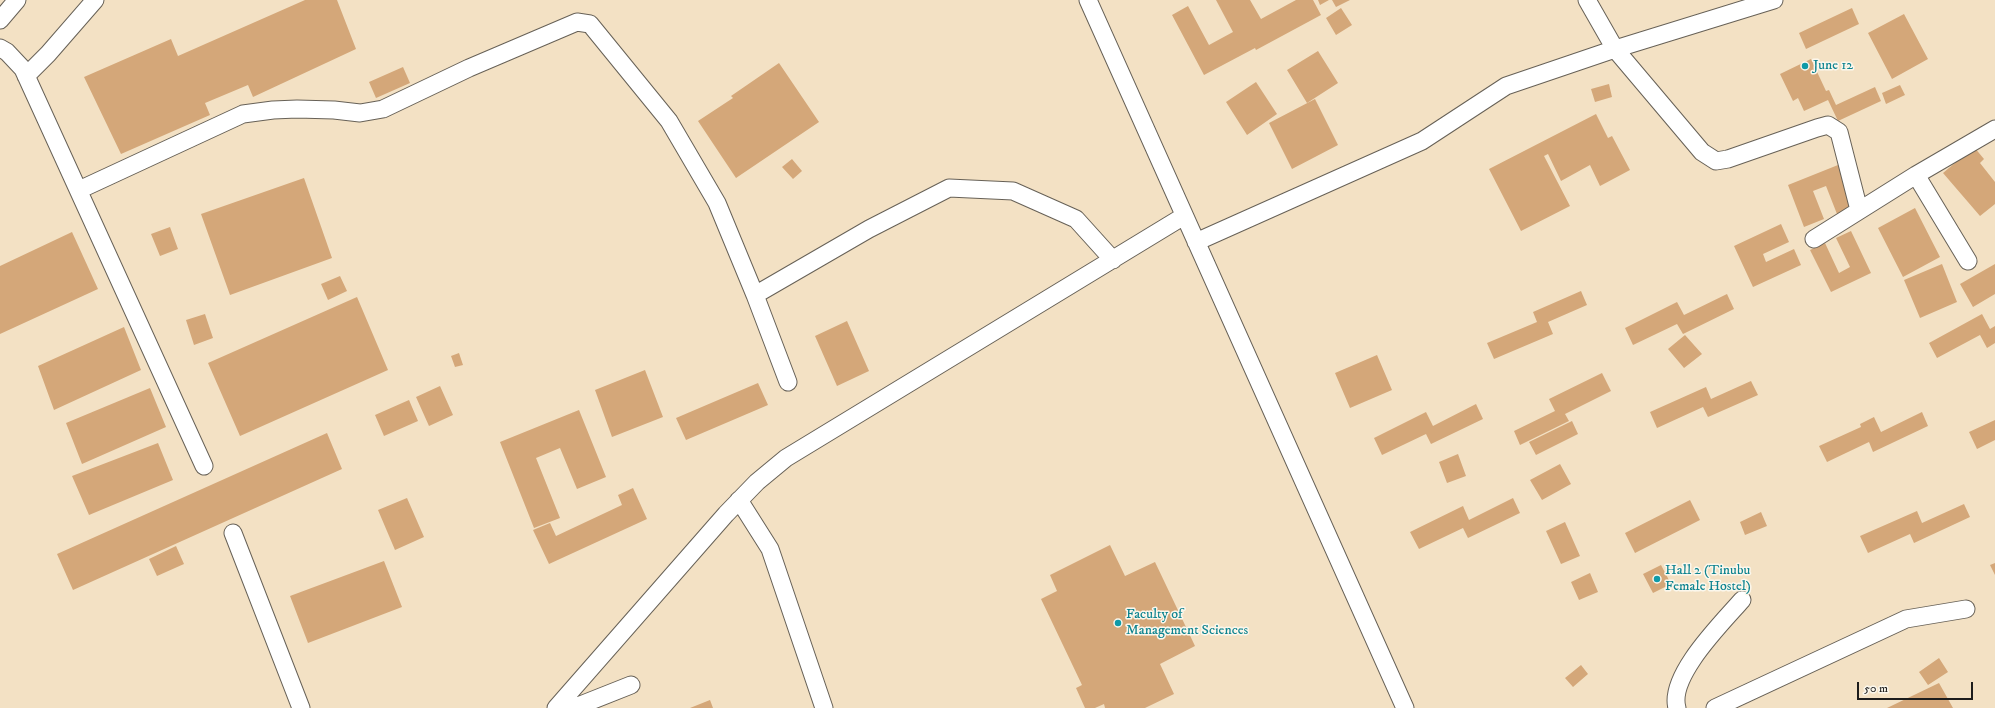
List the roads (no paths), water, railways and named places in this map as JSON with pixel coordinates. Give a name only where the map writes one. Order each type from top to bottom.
[{"type":"street","points":[[0,20],[17,0]]},
{"type":"street","points":[[26,76],[48,54],[95,0]]},
{"type":"street","points":[[1088,0],[1405,708]]},
{"type":"street","points":[[1587,0],[1615,49],[1702,152],[1716,161],[1728,159],[1828,125],[1839,132],[1859,210]]},
{"type":"street","points":[[1196,242],[1422,141],[1506,86],[1615,49],[1774,0]]},
{"type":"street","points":[[79,190],[243,114],[273,110],[334,110],[360,113],[383,109],[469,68],[577,22],[590,24],[669,121],[717,203],[755,295],[788,382]]},
{"type":"street","points":[[0,48],[7,52],[26,76],[204,466]]},
{"type":"street","points":[[1814,239],[1916,175],[1995,129]]},
{"type":"street","points":[[1916,175],[1968,261]]},
{"type":"street","points":[[755,295],[869,229],[949,188],[1013,191],[1076,219],[1113,260]]},
{"type":"street","points":[[556,708],[739,500],[756,482],[786,458],[1184,216]]},
{"type":"street","points":[[739,500],[770,549],[824,708]]},
{"type":"street","points":[[233,533],[301,708]]},
{"type":"street","points":[[1677,708],[1676,703],[1678,689],[1684,673],[1742,600]]},
{"type":"street","points":[[1715,708],[1906,619],[1966,609]]},
{"type":"street","points":[[572,708],[631,685]]},
{"type":"place","name":"June 12","points":[[1805,66]]},
{"type":"place","name":"Hall 2 (Tinubu Female Hostel)","points":[[1657,579]]},
{"type":"place","name":"Faculty of Management Sciences","points":[[1118,623]]}]
